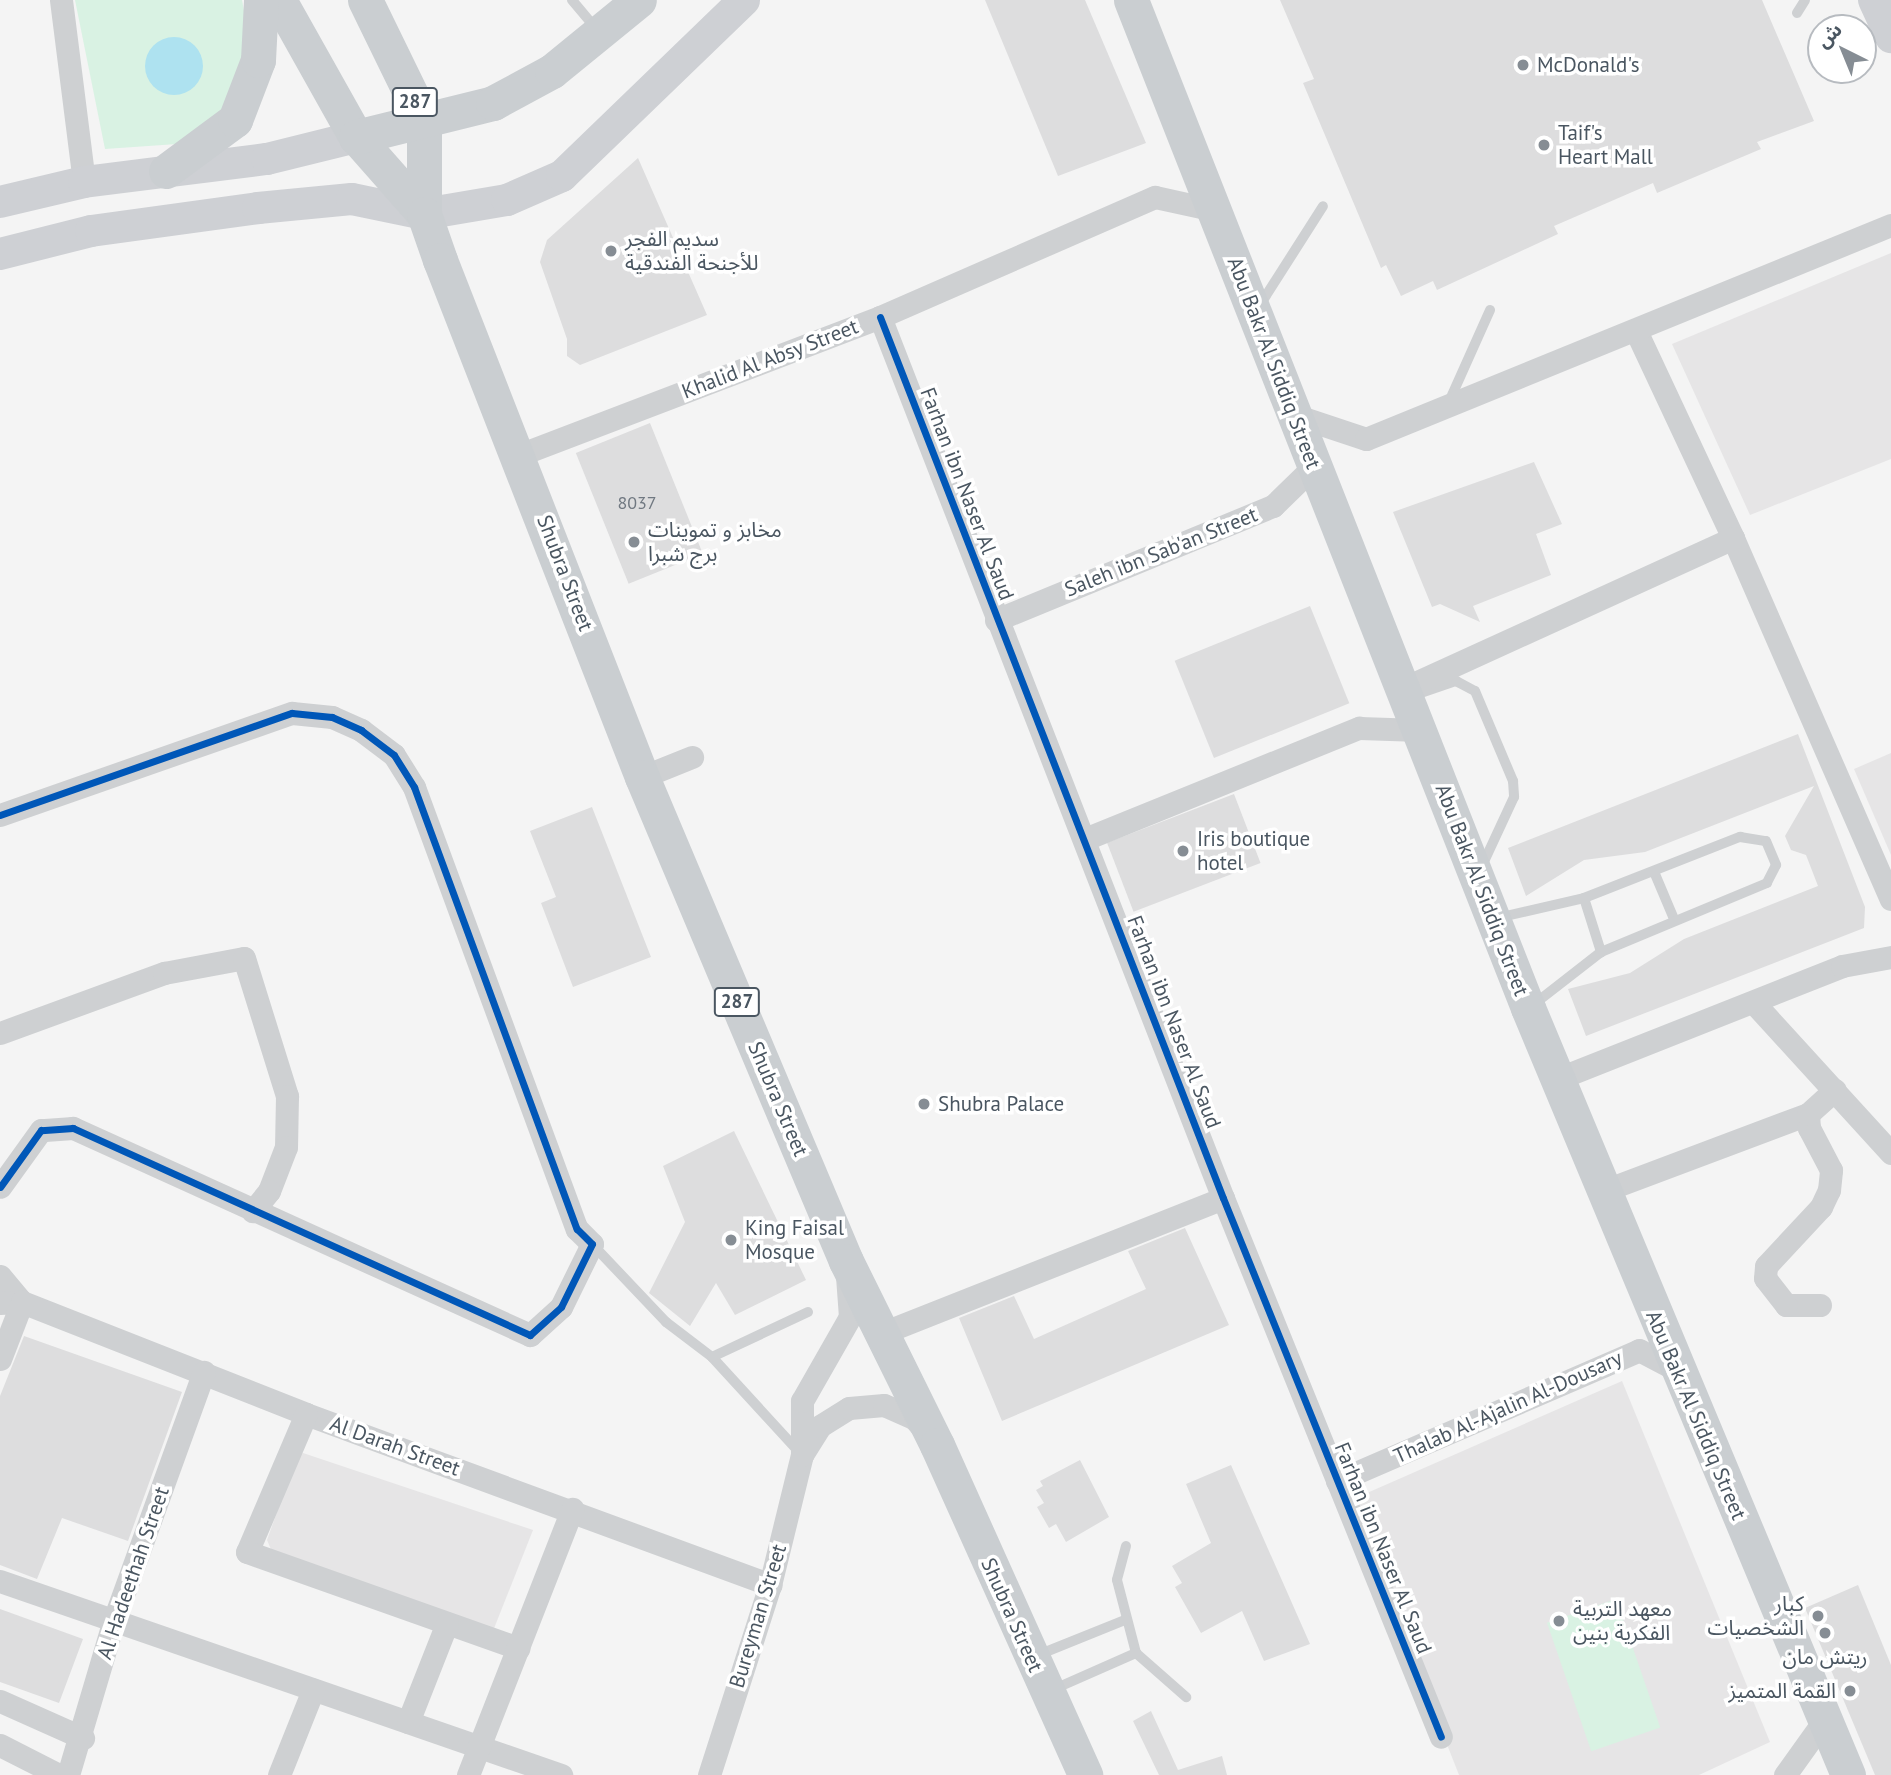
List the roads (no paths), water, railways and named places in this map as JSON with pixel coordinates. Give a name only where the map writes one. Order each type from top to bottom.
[{"type":"main road","points":[[166,171],[235,120],[258,60],[261,0]]},
{"type":"main road","name":"287","points":[[279,0],[356,137],[424,214]]},
{"type":"main road","name":"287","points":[[365,0],[424,121],[424,214]]},
{"type":"main road","points":[[0,202],[84,182],[267,159],[493,103],[601,35],[639,0]]},
{"type":"main road","points":[[0,254],[91,231],[258,208],[352,199],[424,214],[507,200],[562,176],[744,0]]},
{"type":"main road","name":"Abu Bakr Al Siddiq Street","points":[[1131,0],[1528,1008],[1823,1722],[1848,1775]]},
{"type":"main road","points":[[1874,0],[1891,37]]},
{"type":"main road","name":"Shubra Street","points":[[424,214],[642,777],[846,1261],[937,1446],[1085,1775]]},
{"type":"street","points":[[61,0],[84,182]]},
{"type":"street","name":"Khalid Al Absy Street","points":[[519,455],[719,386],[1154,197],[1214,210]]},
{"type":"street","points":[[1294,415],[1366,439],[1636,333],[1891,225]]},
{"type":"street","name":"Farhan ibn Naser Al Saud","points":[[880,317],[1223,1198],[1441,1737]]},
{"type":"street","points":[[1636,333],[1733,538],[1891,899]]},
{"type":"street","name":"Saleh ibn Sab'an Street","points":[[996,620],[1273,506],[1314,466]]},
{"type":"street","points":[[1404,693],[1733,538]]},
{"type":"street","points":[[0,815],[292,713],[332,717],[362,730],[394,755],[414,788],[578,1229],[592,1244],[561,1307],[530,1335],[73,1128],[41,1130],[0,1187]]},
{"type":"street","points":[[1085,839],[1359,728],[1420,730]]},
{"type":"street","points":[[642,777],[692,757]]},
{"type":"street","points":[[1557,1079],[1754,1003],[1842,965],[1891,957]]},
{"type":"street","points":[[0,1033],[164,973],[244,958],[287,1097],[286,1147],[269,1191],[253,1211]]},
{"type":"street","points":[[1754,1003],[1891,1153]]},
{"type":"street","points":[[1603,1191],[1808,1114],[1835,1090]]},
{"type":"street","points":[[1808,1114],[1809,1128],[1831,1170],[1829,1190],[1821,1207],[1766,1266],[1765,1278],[1786,1305],[1820,1305]]},
{"type":"street","points":[[880,1334],[1223,1198]]},
{"type":"street","points":[[802,1455],[802,1401],[850,1318],[846,1261]]},
{"type":"street","points":[[0,1276],[11,1303],[0,1359]]},
{"type":"street","name":"Al Darah Street","points":[[11,1303],[204,1372],[306,1414],[572,1509],[770,1585]]},
{"type":"street","name":"Thalab Al-Ajalin Al-Dousary","points":[[1337,1481],[1639,1350],[1677,1370]]},
{"type":"street","name":"Al Hadeethah Street","points":[[68,1775],[83,1738],[114,1620],[204,1372]]},
{"type":"street","points":[[802,1455],[820,1426],[861,1407],[884,1405],[915,1419],[937,1446]]},
{"type":"street","points":[[306,1414],[247,1552],[518,1648]]},
{"type":"street","name":"Bureyman Street","points":[[709,1775],[770,1585],[802,1455]]},
{"type":"street","points":[[468,1775],[572,1509]]},
{"type":"street","points":[[0,1581],[561,1775]]},
{"type":"street","points":[[408,1722],[447,1623]]},
{"type":"street","points":[[279,1775],[313,1690]]},
{"type":"street","points":[[0,1701],[83,1738]]},
{"type":"street","points":[[1785,1775],[1823,1722]]},
{"type":"street","points":[[0,1745],[59,1775]]},
{"type":"lane","points":[[572,0],[601,35]]},
{"type":"lane","points":[[1797,13],[1805,0]]},
{"type":"lane","points":[[1254,313],[1323,206]]},
{"type":"lane","points":[[1445,410],[1490,310]]},
{"type":"lane","points":[[1404,693],[1456,681],[1467,683],[1513,781],[1514,797],[1477,877]]},
{"type":"lane","points":[[1494,918],[1584,898],[1752,836],[1766,841],[1776,865],[1767,883],[1674,919],[1601,952],[1528,1008]]},
{"type":"lane","points":[[1655,874],[1674,919]]},
{"type":"lane","points":[[1584,898],[1601,952]]},
{"type":"lane","points":[[592,1244],[666,1322],[712,1357],[802,1455]]},
{"type":"lane","points":[[712,1357],[808,1312]]},
{"type":"lane","points":[[1126,1546],[1117,1580],[1125,1620],[1136,1653],[1186,1697]]},
{"type":"lane","points":[[1032,1657],[1125,1620]]},
{"type":"lane","points":[[1048,1692],[1136,1653]]},
{"type":"water","points":[[174,37],[185,39],[198,50],[203,66],[201,77],[190,90],[174,95],[163,93],[150,82],[145,66],[147,55],[158,42]]},
{"type":"place","name":"McDonald's","points":[[1523,65]]},
{"type":"place","name":"Taif's Heart Mall","points":[[1544,145]]},
{"type":"place","name":"سديم الفجر للأجنحة الفندقية","points":[[611,251]]},
{"type":"place","name":"مخابز و تموينات برج شبرا","points":[[634,542]]},
{"type":"place","name":"Iris boutique hotel","points":[[1183,851]]},
{"type":"place","name":"Shubra Palace","points":[[924,1104]]},
{"type":"place","name":"King Faisal Mosque","points":[[731,1240]]},
{"type":"place","name":"كبار الشخصيات","points":[[1818,1616]]},
{"type":"place","name":"معهد التربية الفكرية بنين","points":[[1559,1621]]},
{"type":"place","name":"ريتش مان","points":[[1825,1633]]},
{"type":"place","name":"القمة المتميز","points":[[1850,1691]]}]
